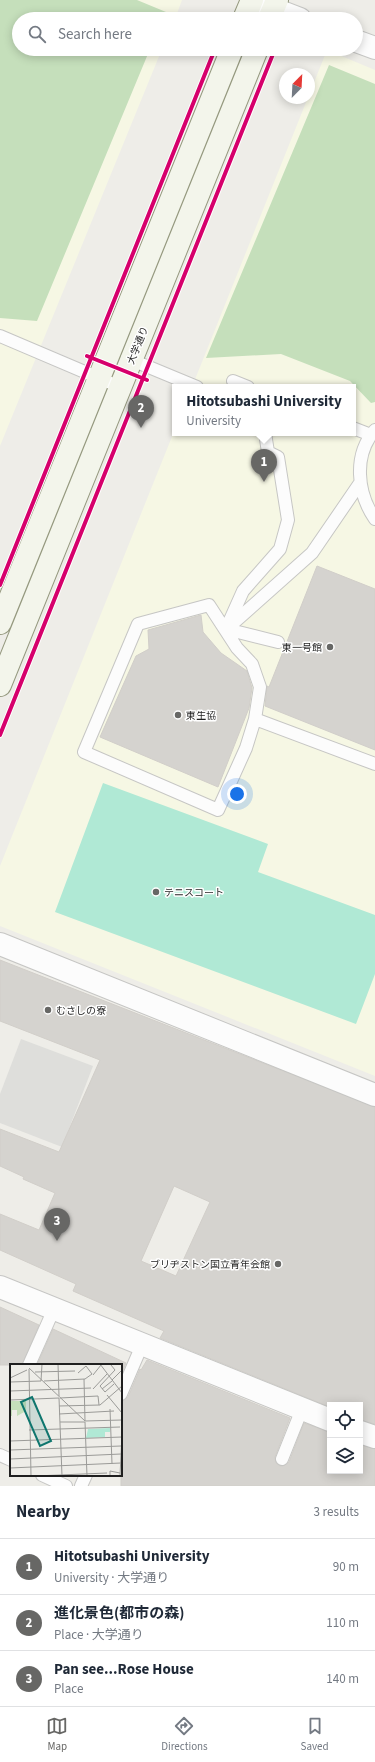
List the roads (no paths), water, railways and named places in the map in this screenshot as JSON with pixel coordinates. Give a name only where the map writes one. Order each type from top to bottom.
[{"type":"main road","points":[[247,12],[251,0]]},
{"type":"main road","points":[[0,623],[229,56]]},
{"type":"main road","name":"大学通り","points":[[0,685],[254,56]]},
{"type":"street","points":[[251,0],[273,9]]},
{"type":"street","points":[[363,44],[375,48]]},
{"type":"street","points":[[0,944],[375,1095]]},
{"type":"street","points":[[0,1287],[327,1419]]},
{"type":"street","points":[[363,1433],[375,1437]]},
{"type":"lane","points":[[0,336],[120,387]]},
{"type":"lane","points":[[111,351],[190,384]]},
{"type":"lane","points":[[233,381],[240,384]]},
{"type":"lane","points":[[356,429],[373,432],[361,461],[360,484],[365,502],[375,519]]},
{"type":"lane","points":[[226,629],[242,591],[280,549],[288,520],[278,457],[268,452],[265,436]]},
{"type":"lane","points":[[226,629],[312,553],[360,484]]},
{"type":"lane","points":[[209,605],[226,629],[237,648],[252,664],[260,687],[255,719],[246,748],[218,810],[84,752],[138,624],[209,605]]},
{"type":"lane","points":[[226,629],[278,642]]},
{"type":"lane","points":[[255,719],[375,764]]},
{"type":"lane","points":[[29,1364],[54,1309]]},
{"type":"lane","points":[[122,1392],[142,1345]]},
{"type":"lane","points":[[282,1459],[302,1408]]},
{"type":"lane","points":[[0,1455],[10,1460]]},
{"type":"lane","points":[[44,1476],[66,1486]]},
{"type":"lane","points":[[81,1486],[86,1476]]},
{"type":"place","name":"進化景色(都市の森)","points":[[141,428]]},
{"type":"place","name":"Hitotsubashi University","points":[[264,482]]},
{"type":"place","name":"東一号館","points":[[330,647]]},
{"type":"place","name":"東生協","points":[[178,715]]},
{"type":"place","name":"テニスコート","points":[[156,892]]},
{"type":"place","name":"むさしの寮","points":[[48,1010]]},
{"type":"place","name":"Pan see...Rose House","points":[[57,1241]]},
{"type":"place","name":"ブリヂストン国立青年会館","points":[[278,1264]]}]
